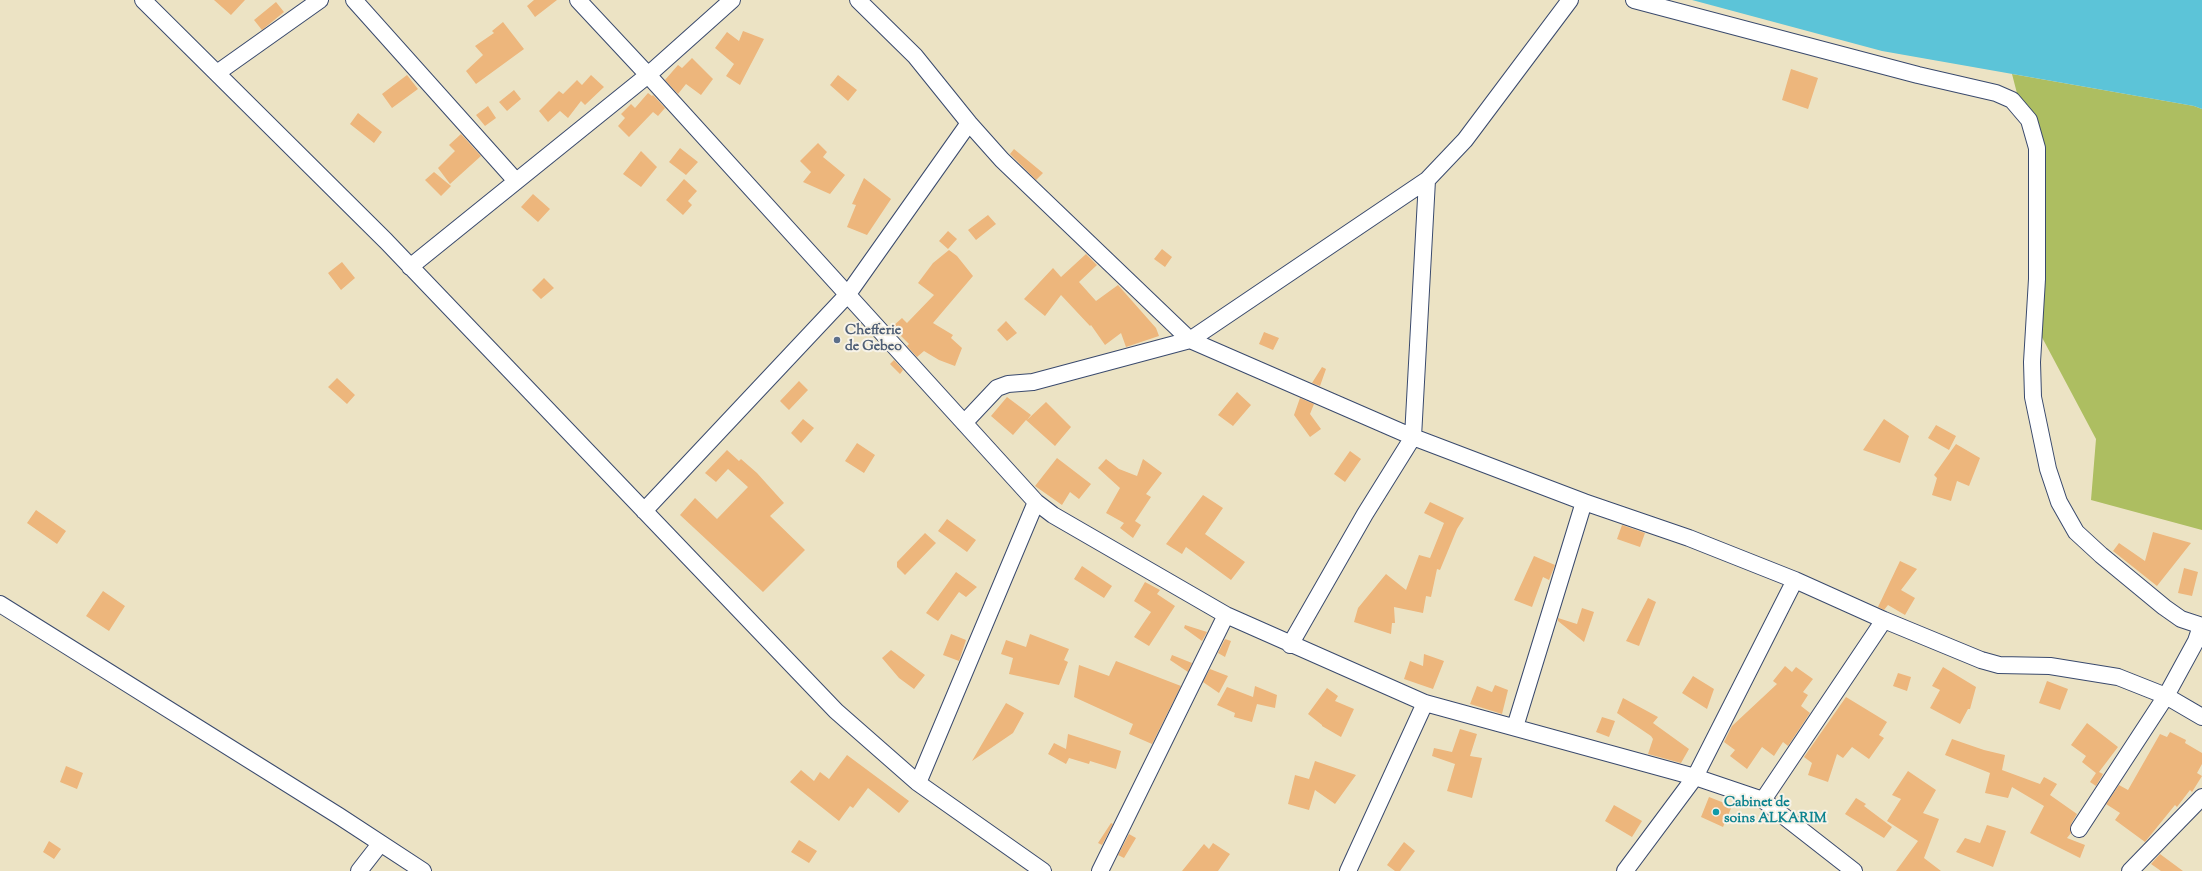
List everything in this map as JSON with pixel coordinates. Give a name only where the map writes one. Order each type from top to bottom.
[{"type":"street","points":[[144,0],[410,267],[836,711],[918,783],[1043,871]]},
{"type":"street","points":[[218,73],[320,0]]},
{"type":"street","points":[[354,0],[516,181]]},
{"type":"street","points":[[578,0],[848,294],[1036,502],[1053,515],[1226,616],[1425,703],[1695,777],[1763,800],[1854,871]]},
{"type":"street","points":[[410,267],[648,75],[732,0]]},
{"type":"street","points":[[858,0],[915,56],[969,123],[1002,160],[1190,340],[1413,437],[1584,502],[1689,538],[1795,580],[1884,620],[1981,660],[1999,665],[2050,666],[2118,677],[2166,696],[2202,717]]},
{"type":"street","points":[[964,423],[997,388],[1008,384],[1033,382],[1190,340],[1427,180],[1465,140],[1570,0]]},
{"type":"street","points":[[1634,0],[1918,75],[1996,93],[2012,100],[2029,120],[2037,148],[2037,279],[2032,362],[2033,397],[2048,469],[2059,502],[2076,532],[2100,554],[2164,607],[2181,619],[2202,626],[2196,641],[2166,696],[2079,829]]},
{"type":"street","points":[[644,511],[848,294],[969,123]]},
{"type":"street","points":[[1290,645],[1365,514],[1413,437],[1427,180]]},
{"type":"street","points":[[918,783],[1036,502]]},
{"type":"street","points":[[1515,727],[1584,502]]},
{"type":"street","points":[[1625,871],[1695,777],[1795,580]]},
{"type":"street","points":[[0,604],[339,816],[423,871]]},
{"type":"street","points":[[1100,871],[1226,616]]},
{"type":"street","points":[[1763,800],[1884,620]]},
{"type":"street","points":[[1348,871],[1425,703]]},
{"type":"street","points":[[2130,871],[2202,797]]},
{"type":"street","points":[[359,871],[380,844]]},
{"type":"green space","points":[[2012,74],[2194,106],[2202,109],[2202,530],[2091,500],[2096,439],[2028,311],[2035,163]]},
{"type":"water","points":[[1692,0],[2202,0],[2202,109],[2194,106],[1882,51]]},
{"type":"building","points":[[214,0],[245,0],[231,15]]},
{"type":"building","points":[[534,0],[557,0],[535,17],[527,6]]},
{"type":"building","points":[[276,2],[284,12],[262,30],[254,20]]},
{"type":"building","points":[[503,22],[524,49],[476,84],[466,71],[483,55],[475,46],[494,33],[492,31]]},
{"type":"building","points":[[743,31],[764,39],[740,85],[726,76],[734,64],[715,48],[727,32],[739,41]]},
{"type":"building","points":[[692,58],[713,79],[701,95],[686,84],[678,94],[665,80],[678,65],[682,68]]},
{"type":"building","points":[[1791,69],[1818,78],[1808,109],[1782,100]]},
{"type":"building","points":[[407,75],[418,89],[392,108],[382,94]]},
{"type":"building","points":[[591,75],[604,87],[585,105],[581,101],[568,118],[560,111],[548,122],[539,111],[559,91],[563,94],[577,80],[582,85]]},
{"type":"building","points":[[838,75],[857,90],[848,101],[830,85]]},
{"type":"building","points":[[514,90],[521,99],[507,111],[499,102]]},
{"type":"building","points":[[648,93],[652,96],[653,95],[665,108],[658,116],[653,112],[629,137],[618,126],[625,118],[621,114],[631,104],[635,108]]},
{"type":"building","points":[[488,106],[496,118],[485,126],[476,115]]},
{"type":"building","points":[[358,113],[382,132],[374,143],[350,124]]},
{"type":"building","points":[[461,134],[481,156],[450,184],[438,168],[455,151],[449,145]]},
{"type":"building","points":[[818,143],[827,152],[823,157],[845,175],[830,194],[803,182],[811,172],[800,161]]},
{"type":"building","points":[[680,148],[698,162],[686,175],[669,162]]},
{"type":"building","points":[[1014,149],[1043,173],[1036,180],[1010,154]]},
{"type":"building","points":[[641,151],[657,167],[641,187],[623,174]]},
{"type":"building","points":[[434,172],[451,186],[441,196],[425,180]]},
{"type":"building","points":[[864,178],[891,199],[867,235],[847,227],[856,205],[852,204]]},
{"type":"building","points":[[684,179],[697,191],[688,201],[692,205],[683,215],[666,200]]},
{"type":"building","points":[[533,194],[550,209],[538,222],[521,207]]},
{"type":"building","points":[[988,215],[996,224],[976,240],[968,230]]},
{"type":"building","points":[[948,231],[957,239],[948,249],[939,241]]},
{"type":"building","points":[[1162,249],[1172,257],[1165,267],[1154,259]]},
{"type":"building","points":[[949,250],[957,256],[973,276],[933,323],[953,335],[951,338],[962,348],[955,366],[939,360],[924,351],[917,357],[907,346],[909,344],[892,327],[902,318],[907,323],[934,295],[918,283],[933,263]]},
{"type":"building","points":[[1086,254],[1097,265],[1079,282],[1096,301],[1118,285],[1156,328],[1159,336],[1126,347],[1121,333],[1105,345],[1091,325],[1090,326],[1061,295],[1045,316],[1024,299],[1053,268],[1061,277]]},
{"type":"building","points":[[342,262],[355,278],[341,290],[328,273]]},
{"type":"building","points":[[544,278],[554,288],[541,299],[532,290]]},
{"type":"building","points":[[1006,321],[1017,333],[1007,341],[997,330]]},
{"type":"building","points":[[1264,332],[1279,338],[1273,350],[1259,344]]},
{"type":"building","points":[[894,360],[903,370],[900,374],[890,364]]},
{"type":"building","points":[[1322,367],[1326,369],[1320,386],[1312,383]]},
{"type":"building","points":[[337,378],[355,395],[347,404],[328,387]]},
{"type":"building","points":[[799,381],[808,390],[789,410],[780,401]]},
{"type":"building","points":[[1237,392],[1251,405],[1233,426],[1218,415]]},
{"type":"building","points":[[1007,397],[1031,415],[1027,420],[1046,402],[1071,427],[1055,446],[1026,420],[1013,435],[991,416]]},
{"type":"building","points":[[1300,398],[1314,404],[1310,414],[1321,429],[1310,437],[1294,415]]},
{"type":"building","points":[[803,419],[814,428],[801,443],[791,433]]},
{"type":"building","points":[[1884,419],[1909,436],[1900,463],[1863,450]]},
{"type":"building","points":[[1936,425],[1956,436],[1949,450],[1928,438]]},
{"type":"building","points":[[857,443],[875,455],[864,473],[845,461]]},
{"type":"building","points":[[1956,444],[1980,458],[1969,486],[1957,481],[1951,501],[1932,495],[1937,478],[1934,475]]},
{"type":"building","points":[[727,450],[739,461],[741,459],[757,473],[784,503],[770,516],[805,550],[763,592],[680,515],[695,498],[717,519],[748,487],[728,469],[716,482],[705,473]]},
{"type":"building","points":[[1350,451],[1361,459],[1345,482],[1334,474]]},
{"type":"building","points":[[1057,458],[1091,484],[1079,499],[1070,492],[1062,505],[1035,486]]},
{"type":"building","points":[[1106,459],[1119,469],[1137,476],[1143,459],[1162,473],[1146,494],[1151,497],[1135,521],[1141,525],[1133,538],[1120,528],[1124,523],[1106,513],[1120,488],[1098,468]]},
{"type":"building","points":[[1203,495],[1223,508],[1205,534],[1245,562],[1231,580],[1186,547],[1182,554],[1166,544]]},
{"type":"building","points":[[1430,502],[1464,518],[1457,529],[1440,570],[1437,569],[1431,597],[1426,596],[1423,613],[1394,607],[1395,623],[1392,623],[1391,634],[1354,622],[1358,608],[1386,574],[1406,590],[1419,555],[1430,558],[1444,523],[1424,513]]},
{"type":"building","points":[[36,510],[66,531],[57,544],[27,523]]},
{"type":"building","points":[[947,519],[976,540],[967,552],[938,531]]},
{"type":"building","points":[[1622,525],[1645,533],[1640,547],[1617,539]]},
{"type":"building","points":[[2153,532],[2191,543],[2157,586],[2113,551],[2119,543],[2145,561]]},
{"type":"building","points":[[925,533],[936,543],[905,575],[897,567],[897,562]]},
{"type":"building","points":[[1534,556],[1555,565],[1549,580],[1543,577],[1532,607],[1514,600]]},
{"type":"building","points":[[1900,561],[1917,569],[1901,590],[1915,598],[1905,615],[1888,605],[1884,610],[1878,607]]},
{"type":"building","points":[[1082,566],[1112,586],[1104,598],[1074,579]]},
{"type":"building","points":[[2184,568],[2198,572],[2192,596],[2178,593]]},
{"type":"building","points":[[956,572],[977,587],[966,597],[959,592],[938,621],[926,613]]},
{"type":"building","points":[[1145,582],[1160,590],[1157,594],[1175,606],[1149,646],[1134,637],[1151,612],[1134,601]]},
{"type":"building","points":[[103,591],[125,606],[109,631],[86,616]]},
{"type":"building","points":[[1648,598],[1656,602],[1639,646],[1626,641]]},
{"type":"building","points":[[1582,608],[1594,612],[1584,642],[1558,621],[1558,618],[1577,624]]},
{"type":"building","points":[[1185,625],[1207,632],[1202,641],[1184,628]]},
{"type":"building","points":[[951,634],[966,640],[959,661],[943,655]]},
{"type":"building","points":[[1030,634],[1069,649],[1064,660],[1068,662],[1059,685],[1009,674],[1013,658],[1001,654],[1006,640],[1026,647]]},
{"type":"building","points":[[1225,639],[1231,641],[1225,657],[1218,653]]},
{"type":"building","points":[[891,650],[925,675],[914,689],[899,678],[882,658]]},
{"type":"building","points":[[1424,654],[1444,661],[1433,689],[1404,679],[1410,661],[1423,666]]},
{"type":"building","points":[[1172,655],[1192,663],[1188,672],[1170,660]]},
{"type":"building","points":[[1116,661],[1181,686],[1152,744],[1129,734],[1133,724],[1074,697],[1079,665],[1109,676]]},
{"type":"building","points":[[1785,666],[1792,672],[1796,667],[1813,679],[1803,692],[1808,695],[1801,706],[1810,713],[1788,746],[1783,742],[1774,756],[1762,747],[1747,769],[1730,756],[1735,750],[1724,742],[1732,726],[1777,684],[1773,681]]},
{"type":"building","points":[[1943,667],[1976,687],[1970,709],[1968,709],[1960,724],[1930,708],[1940,690],[1932,686]]},
{"type":"building","points":[[1210,669],[1228,676],[1219,693],[1203,682]]},
{"type":"building","points":[[1898,673],[1911,677],[1907,691],[1893,686]]},
{"type":"building","points":[[1693,676],[1714,689],[1707,709],[1682,693]]},
{"type":"building","points":[[2047,681],[2068,689],[2060,710],[2039,703]]},
{"type":"building","points":[[1495,685],[1508,690],[1502,714],[1470,704],[1477,686],[1492,692]]},
{"type":"building","points":[[1255,686],[1277,695],[1275,708],[1257,704],[1252,722],[1234,717],[1235,713],[1217,705],[1227,687],[1253,697]]},
{"type":"building","points":[[1327,688],[1338,696],[1335,701],[1354,709],[1341,737],[1322,726],[1308,714]]},
{"type":"building","points":[[1846,697],[1887,722],[1879,735],[1884,738],[1869,759],[1852,747],[1843,758],[1837,754],[1828,782],[1808,775],[1812,763],[1804,757]]},
{"type":"building","points":[[1623,698],[1658,717],[1653,723],[1689,749],[1681,763],[1648,754],[1653,739],[1651,736],[1617,713]]},
{"type":"building","points":[[1006,703],[1024,713],[1013,733],[972,761]]},
{"type":"building","points":[[1602,717],[1615,721],[1609,737],[1596,732]]},
{"type":"building","points":[[2087,723],[2118,747],[2099,772],[2103,774],[2096,786],[2090,782],[2096,773],[2082,762],[2086,756],[2071,745]]},
{"type":"building","points":[[1460,729],[1477,734],[1470,756],[1482,758],[1472,798],[1447,791],[1455,764],[1432,756],[1434,748],[1452,752]]},
{"type":"building","points":[[2170,732],[2186,740],[2185,743],[2202,753],[2202,764],[2197,773],[2202,776],[2192,792],[2190,790],[2177,807],[2175,805],[2145,842],[2115,820],[2120,813],[2106,804],[2119,785],[2128,790],[2160,734],[2167,737]]},
{"type":"building","points":[[1068,734],[1121,751],[1116,769],[1090,761],[1089,764],[1069,758],[1066,764],[1048,754],[1054,743],[1066,749]]},
{"type":"building","points":[[1952,739],[1984,750],[2005,755],[2002,770],[2040,784],[2044,777],[2057,784],[2050,795],[2077,814],[2071,824],[2071,833],[2067,838],[2085,845],[2080,858],[2030,833],[2044,806],[2012,787],[2008,798],[1985,793],[1990,773],[1945,755]]},
{"type":"building","points":[[847,755],[909,801],[899,813],[868,788],[853,808],[850,806],[839,821],[790,782],[801,770],[814,781],[820,772],[829,779]]},
{"type":"building","points":[[1315,761],[1356,775],[1335,804],[1315,790],[1309,810],[1288,804],[1295,775],[1309,779]]},
{"type":"building","points":[[66,766],[83,773],[77,789],[60,782]]},
{"type":"building","points":[[1908,771],[1936,790],[1923,813],[1939,819],[1924,858],[1941,871],[1896,871],[1918,841],[1887,821],[1901,799],[1892,795]]},
{"type":"building","name":"Cabinet de soins ALKARIM","points":[[1709,797],[1732,806],[1723,827],[1701,817]]},
{"type":"building","points":[[1856,798],[1866,804],[1864,806],[1892,827],[1884,838],[1845,814]]},
{"type":"building","points":[[1614,805],[1642,821],[1632,837],[1605,821]]},
{"type":"building","points":[[1111,823],[1113,824],[1102,845],[1098,843]]},
{"type":"building","points":[[1987,825],[2006,831],[1993,867],[1956,852],[1965,838],[1980,843]]},
{"type":"building","points":[[1129,834],[1136,838],[1124,858],[1118,855]]},
{"type":"building","points":[[799,840],[817,851],[809,863],[791,852]]},
{"type":"building","points":[[49,841],[61,849],[54,859],[43,852]]},
{"type":"building","points":[[1404,842],[1415,851],[1400,871],[1395,871],[1387,865]]},
{"type":"building","points":[[1213,843],[1230,854],[1218,871],[1182,871],[1204,844],[1209,849]]},
{"type":"building","points":[[2160,854],[2183,871],[2161,871],[2151,864]]},
{"type":"place","name":"Chefferie de Gebeo","points":[[837,340]]},
{"type":"place","name":"Cabinet de soins ALKARIM","points":[[1716,812]]}]
